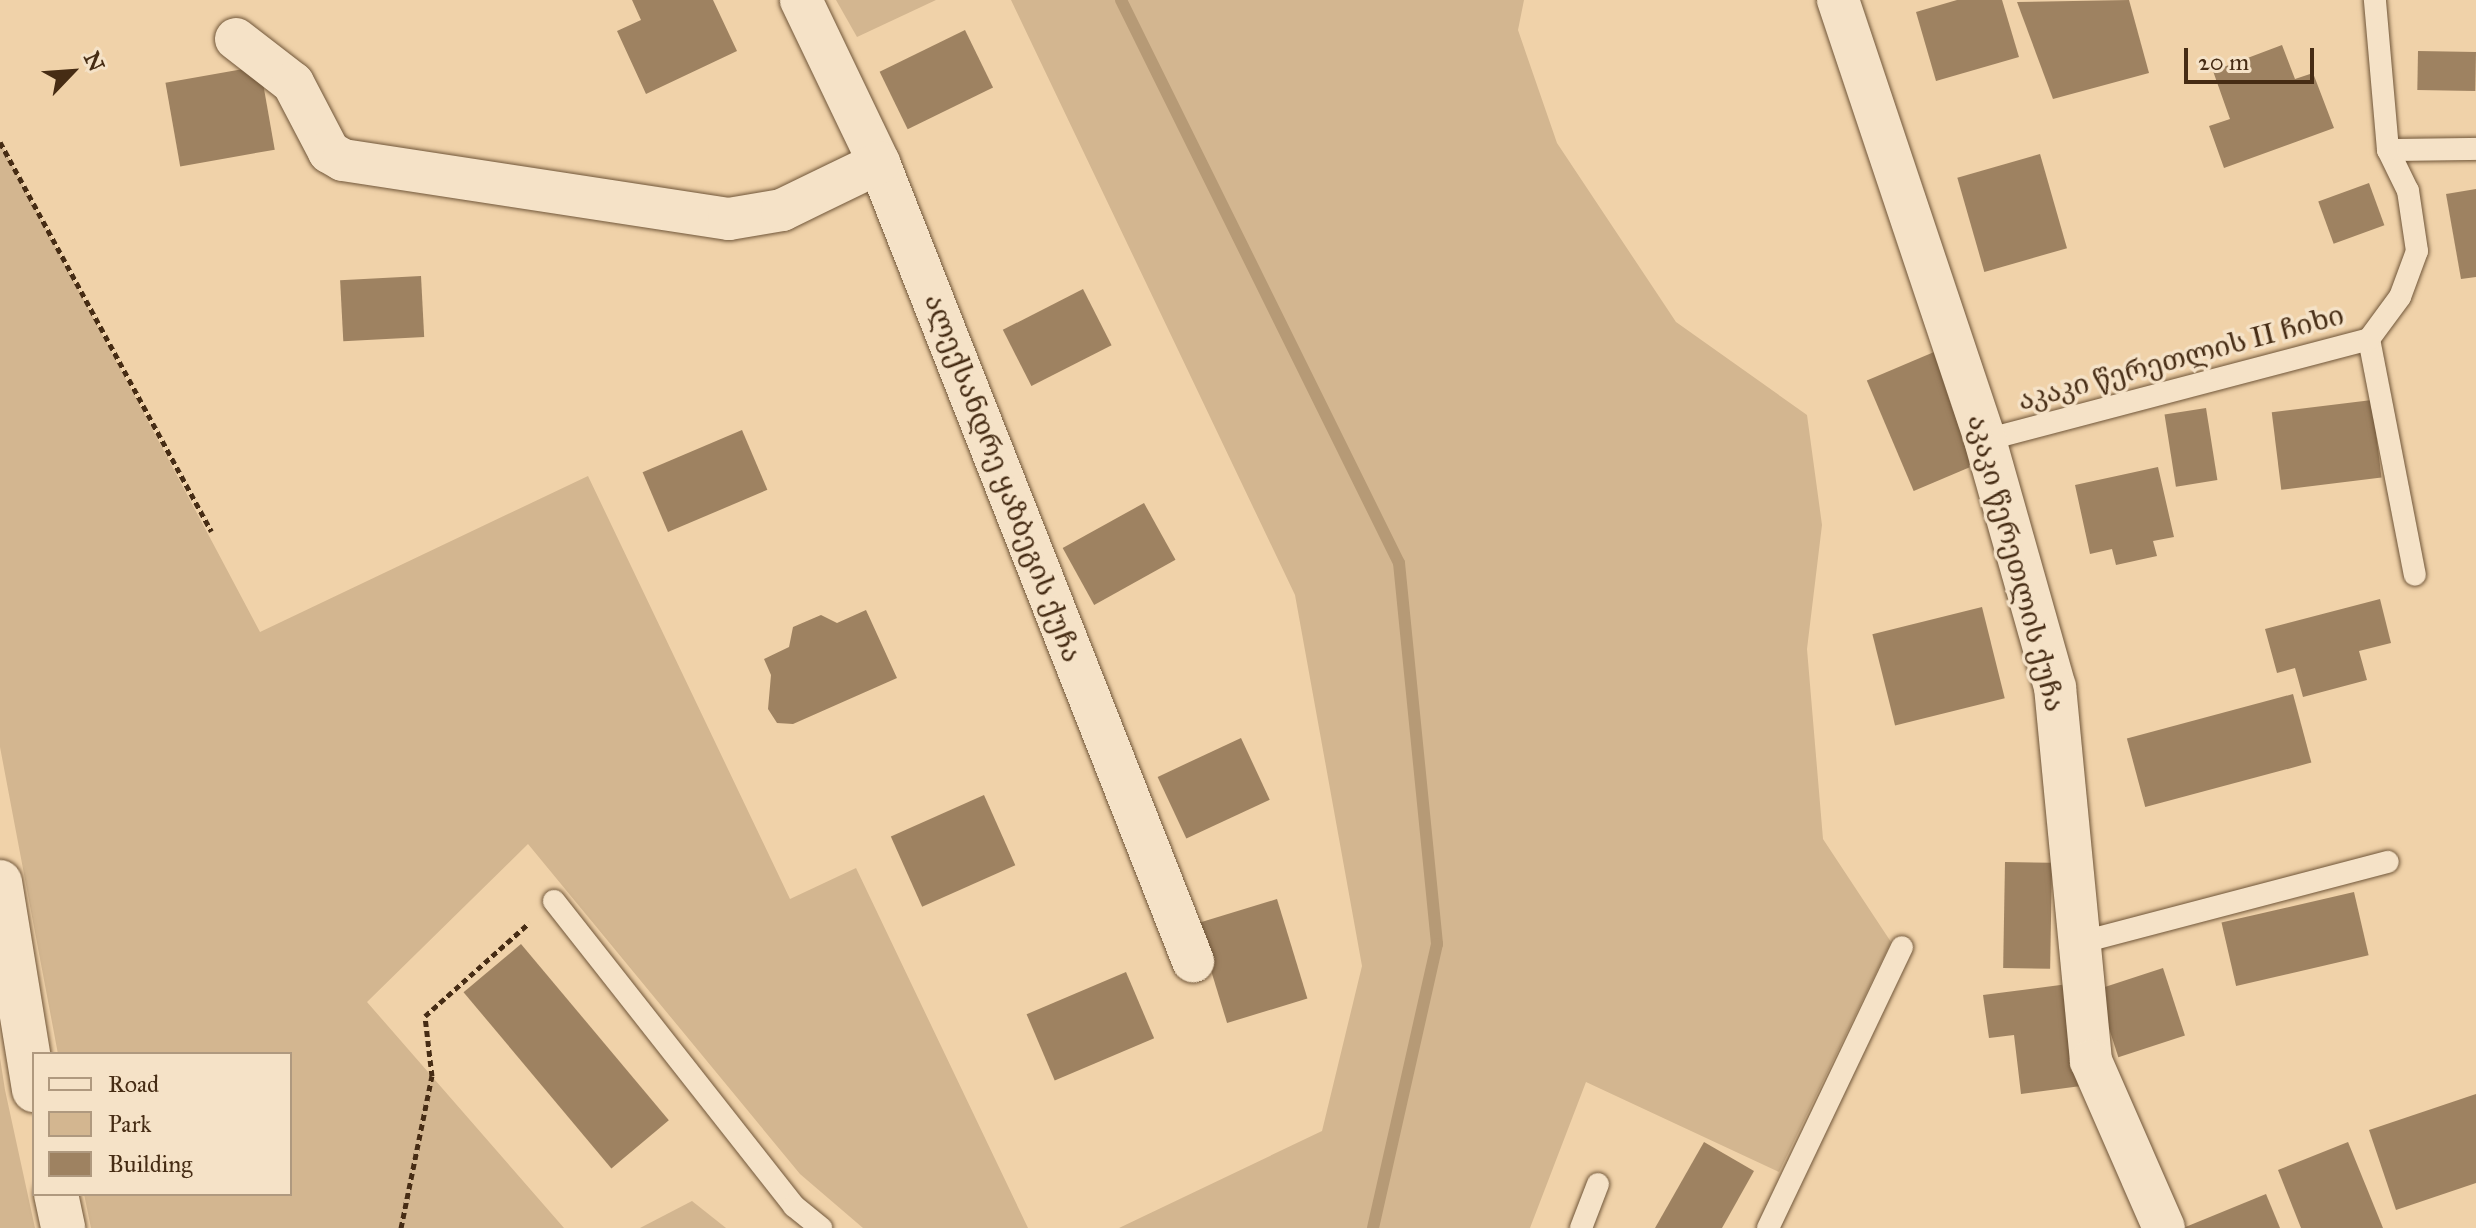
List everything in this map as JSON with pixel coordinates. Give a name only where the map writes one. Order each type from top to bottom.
[{"type":"main road","points":[[0,882],[32,1078]]},
{"type":"main road","points":[[56,1196],[63,1228]]},
{"type":"street","name":"ალექსანდრე ყაზბეგის ქუჩა","points":[[801,0],[879,163],[1193,961]]},
{"type":"street","name":"აკაკი წერეთლის ქუჩა","points":[[1838,0],[1985,440],[2055,687],[2082,942],[2091,1061],[2164,1228]]},
{"type":"street","points":[[236,39],[293,83],[329,152],[343,160],[729,219],[782,210],[879,163]]},
{"type":"lane","name":"აკაკი წერეთლის II ჩიხი","points":[[1985,440],[2369,339],[2400,297],[2417,251],[2408,191],[2388,150],[2375,0]]},
{"type":"lane","points":[[2388,150],[2476,149]]},
{"type":"lane","points":[[2369,339],[2415,575]]},
{"type":"lane","points":[[2082,942],[2388,862]]},
{"type":"lane","points":[[554,901],[794,1206],[821,1228]]},
{"type":"lane","points":[[1768,1228],[1902,947]]},
{"type":"lane","points":[[1581,1228],[1598,1184]]},
{"type":"path","points":[[0,142],[211,531]]},
{"type":"path","points":[[401,1228],[432,1076],[425,1016],[554,901]]},
{"type":"green space","points":[[836,0],[936,0],[857,37]]},
{"type":"green space","points":[[1011,0],[1524,0],[1518,30],[1557,143],[1676,322],[1807,415],[1822,525],[1807,649],[1823,839],[1891,942],[1779,1172],[1586,1082],[1530,1228],[1119,1228],[1322,1131],[1362,966],[1295,595]]},
{"type":"green space","points":[[0,142],[260,632],[588,476],[790,899],[856,868],[1028,1228],[863,1228],[800,1174],[528,844],[367,1002],[564,1228],[91,1228],[84,1196],[292,1196],[292,1052],[58,1052],[0,747]]},
{"type":"green space","points":[[0,1058],[5,1090],[35,1228],[0,1228]]},
{"type":"green space","points":[[692,1201],[726,1228],[640,1228]]},
{"type":"building","points":[[632,0],[713,0],[737,51],[646,94],[617,31],[641,20]]},
{"type":"building","points":[[1957,0],[2002,0],[2019,57],[1936,81],[1916,12]]},
{"type":"building","points":[[2129,0],[2149,73],[2053,99],[2017,2]]},
{"type":"building","points":[[965,30],[993,88],[908,129],[880,72]]},
{"type":"building","points":[[2282,45],[2295,79],[2313,73],[2334,128],[2224,168],[2209,126],[2230,119],[2213,71]]},
{"type":"building","points":[[2418,51],[2476,52],[2475,91],[2417,90]]},
{"type":"building","points":[[260,66],[275,150],[180,166],[165,83]]},
{"type":"building","points":[[2040,154],[2067,248],[1984,272],[1957,178]]},
{"type":"building","points":[[2369,183],[2384,225],[2334,244],[2318,201]]},
{"type":"building","points":[[2476,189],[2476,277],[2461,279],[2446,194]]},
{"type":"building","points":[[421,276],[424,337],[343,341],[340,280]]},
{"type":"building","points":[[1083,289],[1112,345],[1031,386],[1003,330]]},
{"type":"building","points":[[1934,352],[1981,462],[1914,491],[1867,381]]},
{"type":"building","points":[[2372,400],[2382,477],[2281,490],[2272,412]]},
{"type":"building","points":[[2206,408],[2217,480],[2176,487],[2165,415]]},
{"type":"building","points":[[742,430],[767,490],[668,532],[643,472]]},
{"type":"building","points":[[2158,467],[2174,537],[2153,541],[2157,556],[2116,565],[2112,549],[2090,554],[2075,485]]},
{"type":"building","points":[[1144,503],[1176,560],[1094,605],[1063,548]]},
{"type":"building","points":[[2380,599],[2391,643],[2359,651],[2367,680],[2303,697],[2295,668],[2277,673],[2265,629]]},
{"type":"building","points":[[1982,607],[2005,698],[1895,726],[1872,634]]},
{"type":"building","points":[[866,610],[897,678],[793,724],[777,723],[768,709],[771,675],[764,659],[789,647],[793,627],[821,615],[837,623]]},
{"type":"building","points":[[2293,694],[2311,763],[2145,807],[2127,739]]},
{"type":"building","points":[[1241,738],[1270,800],[1186,839],[1158,777]]},
{"type":"building","points":[[984,795],[1015,865],[922,907],[891,836]]},
{"type":"building","points":[[2005,862],[2052,863],[2050,969],[2003,968]]},
{"type":"building","points":[[2354,892],[2369,955],[2236,986],[2221,923]]},
{"type":"building","points":[[1277,899],[1307,998],[1227,1023],[1197,924]]},
{"type":"building","points":[[521,944],[669,1120],[611,1168],[464,992]]},
{"type":"building","points":[[2163,968],[2185,1036],[2118,1057],[2096,990]]},
{"type":"building","points":[[1126,972],[1154,1038],[1055,1080],[1027,1014]]},
{"type":"building","points":[[2068,984],[2081,1086],[2021,1094],[2014,1035],[1989,1038],[1983,995]]},
{"type":"building","points":[[2476,1094],[2476,1183],[2396,1210],[2369,1130]]},
{"type":"building","points":[[1704,1142],[1754,1171],[1722,1228],[1655,1228]]},
{"type":"building","points":[[2348,1142],[2383,1228],[2301,1228],[2278,1170]]},
{"type":"building","points":[[2266,1194],[2280,1228],[2183,1228]]},
{"type":"waterway","points":[[1121,0],[1399,563],[1437,944],[1373,1228]]}]
